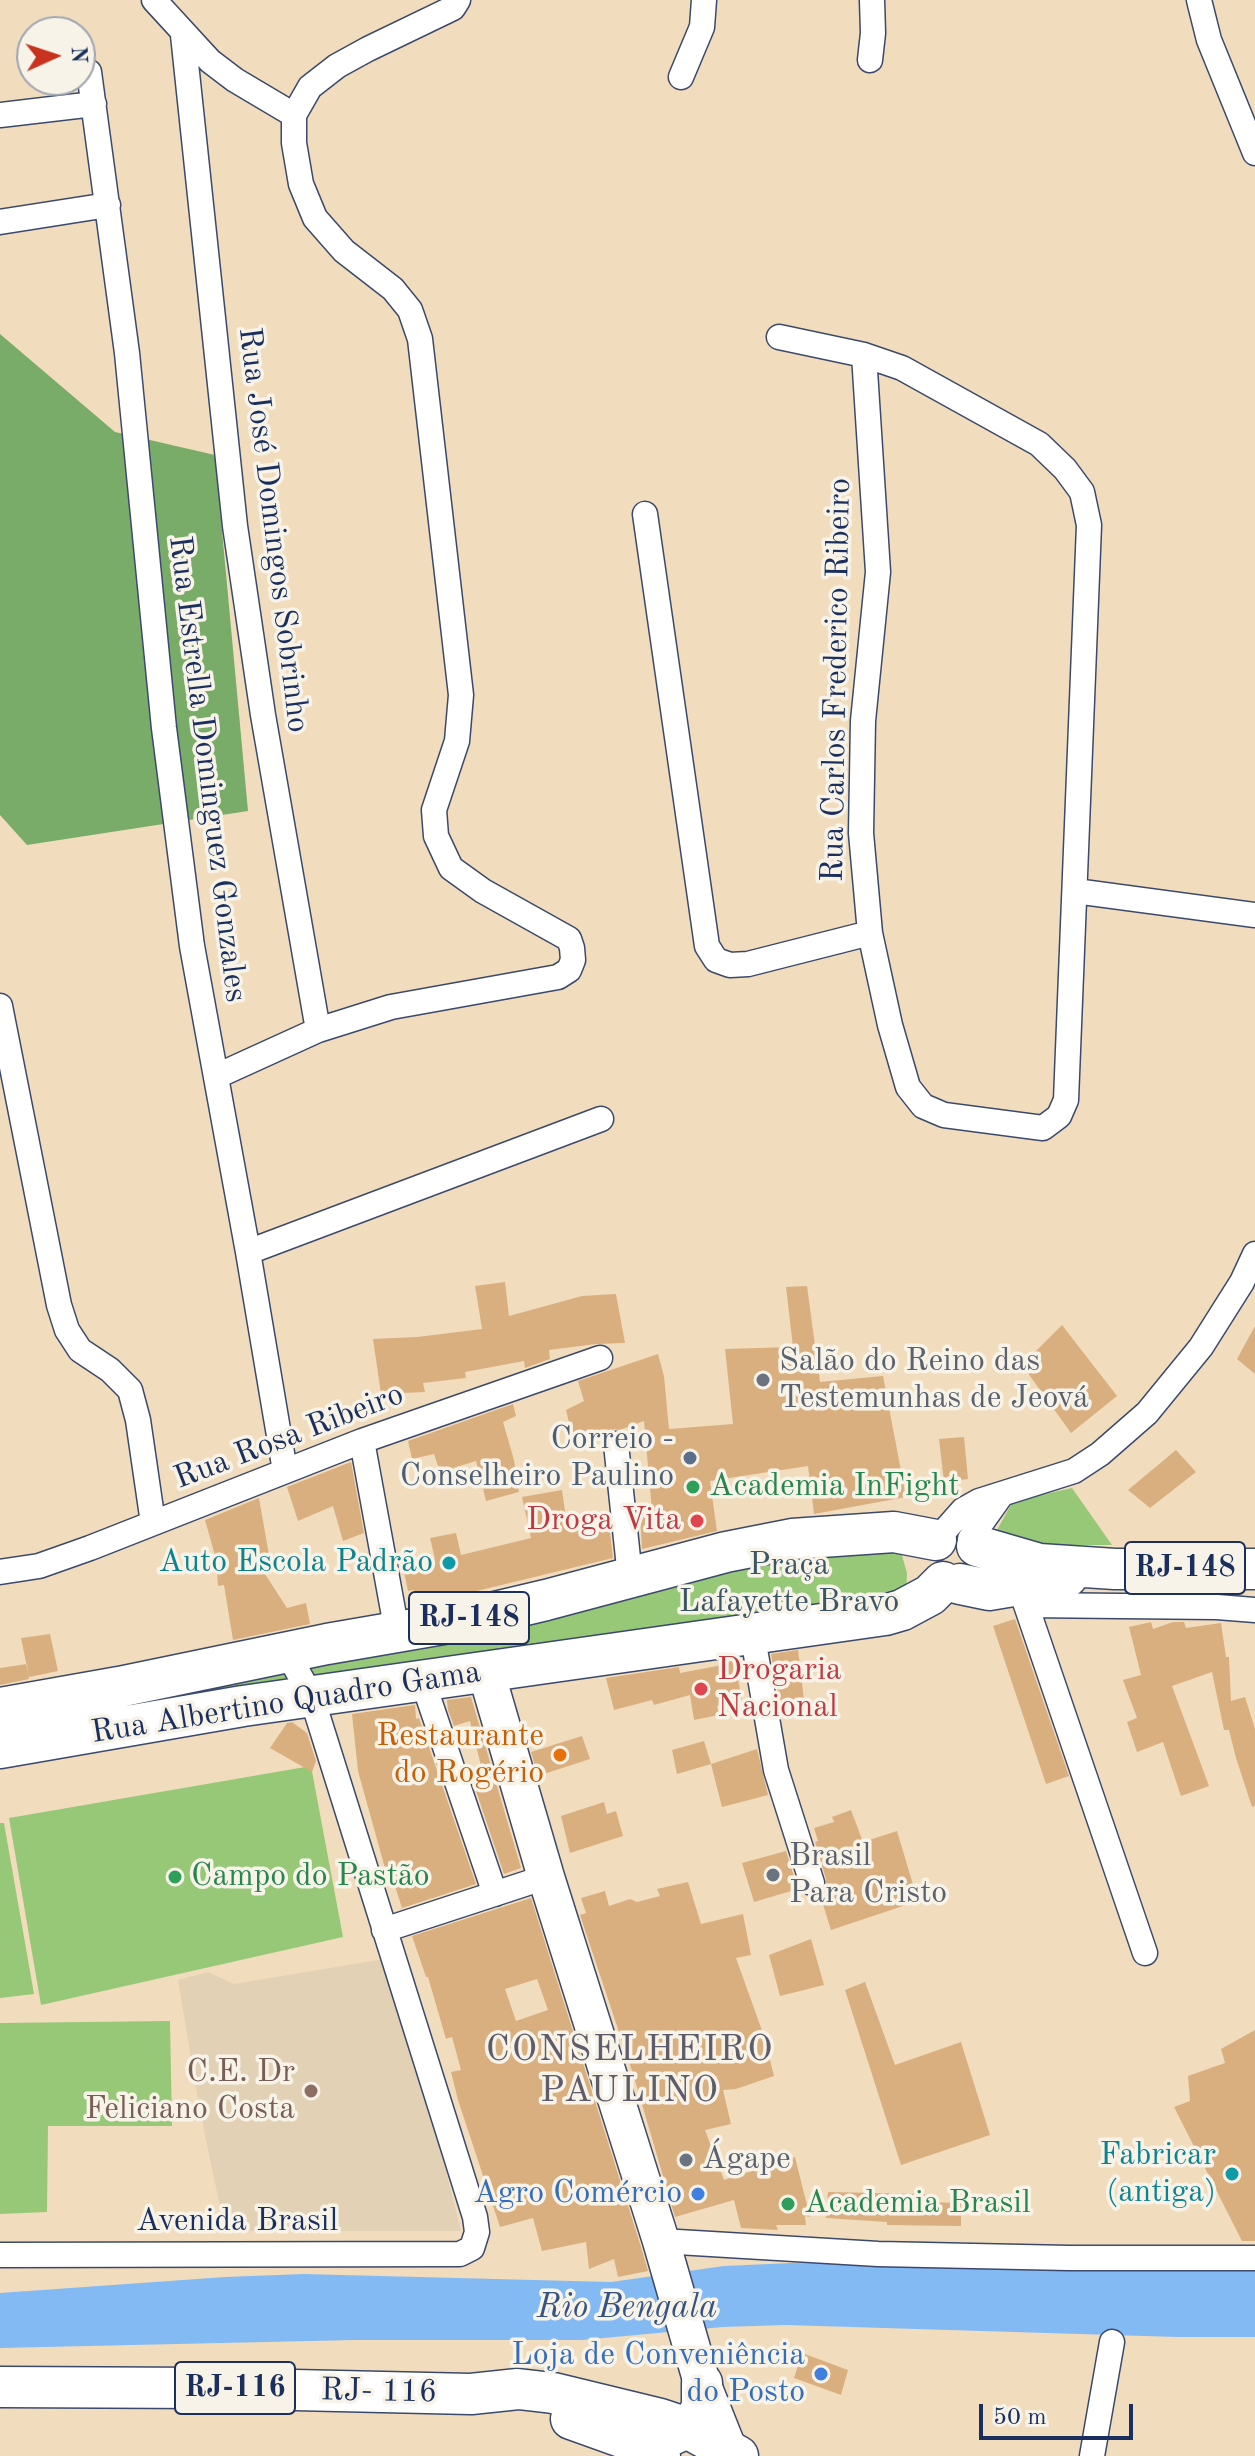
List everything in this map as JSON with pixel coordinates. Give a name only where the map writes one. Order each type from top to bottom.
[{"type":"main road","name":"Rua Albertino Quadro Gama","points":[[0,1708],[397,1632],[546,1600],[726,1552],[792,1539],[894,1532],[956,1540],[1039,1564],[1115,1569]]},
{"type":"main road","points":[[894,1532],[911,1556],[914,1569],[911,1594],[902,1610]]},
{"type":"main road","points":[[956,1540],[929,1551],[928,1563],[934,1575],[951,1583],[989,1590],[1022,1596],[1115,1569]]},
{"type":"main road","name":"RJ-148","points":[[1115,1569],[1255,1569]]},
{"type":"main road","name":"Rua Albertino Quadro Gama","points":[[0,1748],[243,1706],[885,1615],[902,1610],[951,1583]]},
{"type":"main road","points":[[650,2433],[696,2419],[702,2407],[700,2373]]},
{"type":"main road","points":[[650,2433],[662,2407],[700,2373]]},
{"type":"main road","name":"RJ- 116","points":[[0,2387],[471,2394],[733,2454]]},
{"type":"street","points":[[154,0],[210,61],[235,80],[294,115]]},
{"type":"street","points":[[217,1076],[318,1030],[391,1007],[558,977],[569,970],[573,960],[569,939],[483,891],[451,868],[436,836],[434,810],[457,741],[461,695],[420,339],[410,310],[393,289],[344,251],[315,218],[301,184],[294,143],[294,115],[310,87],[337,66],[453,8],[458,0]]},
{"type":"street","points":[[681,77],[702,27],[704,0]]},
{"type":"street","points":[[870,60],[872,0]]},
{"type":"street","points":[[1199,0],[1209,40],[1255,153]]},
{"type":"street","name":"Rua José Domingos Sobrinho","points":[[183,35],[235,526],[263,715],[318,1030]]},
{"type":"street","name":"Rua Estrella Dominguez Gonzales","points":[[93,96],[127,353],[164,728],[192,946],[285,1471]]},
{"type":"street","points":[[0,115],[94,104]]},
{"type":"street","points":[[0,222],[108,205]]},
{"type":"street","name":"Rua Carlos Frederico Ribeiro","points":[[779,337],[864,355],[902,368],[1039,444],[1065,469],[1082,492],[1089,525],[1066,1100],[1059,1116],[1043,1128],[944,1115],[923,1106],[908,1087],[890,1025],[870,933],[861,833],[863,721],[878,572],[864,355]]},
{"type":"street","points":[[645,514],[707,946],[716,960],[730,965],[748,964],[870,933]]},
{"type":"street","points":[[1075,891],[1255,915]]},
{"type":"street","points":[[0,1006],[59,1305],[67,1330],[80,1350],[110,1370],[130,1390],[138,1420],[153,1523]]},
{"type":"street","points":[[248,1252],[601,1119]]},
{"type":"street","points":[[956,1540],[1002,1494],[1074,1471],[1100,1454],[1147,1413],[1201,1347],[1242,1282],[1255,1254]]},
{"type":"street","name":"Rua Rosa Ribeiro","points":[[0,1572],[39,1566],[362,1441],[600,1358]]},
{"type":"street","points":[[362,1441],[397,1632]]},
{"type":"street","points":[[616,1444],[630,1577]]},
{"type":"street","points":[[1145,1953],[1022,1596],[1255,1610]]},
{"type":"street","points":[[752,1632],[776,1770],[812,1883]]},
{"type":"street","points":[[287,1652],[312,1698],[384,1930],[546,1877]]},
{"type":"street","points":[[486,1672],[546,1877],[700,2373],[733,2454]]},
{"type":"street","points":[[423,1682],[495,1894]]},
{"type":"street","name":"Avenida Brasil","points":[[0,2255],[460,2254],[472,2248],[477,2232],[475,2217],[384,1930]]},
{"type":"street","points":[[664,2252],[1255,2258]]},
{"type":"street","points":[[1092,2456],[1112,2342]]},
{"type":"shaded area","name":"C.E. Dr Feliciano Costa","points":[[390,1958],[461,2231],[225,2231],[200,2111],[178,1980],[208,1972],[234,1984]]},
{"type":"green space","points":[[0,334],[115,432],[215,455],[248,811],[27,845],[0,815]]},
{"type":"green space","points":[[1072,1488],[1112,1545],[1034,1545],[997,1530],[1013,1501]]},
{"type":"green space","name":"Praça Lafayette Bravo","points":[[897,1538],[907,1573],[906,1595],[0,1742],[0,1718]]},
{"type":"green space","name":"Campo do Pastão","points":[[311,1766],[343,1937],[41,2005],[9,1818]]},
{"type":"green space","points":[[0,1823],[4,1823],[34,1994],[0,1998]]},
{"type":"green space","points":[[170,2021],[172,2126],[48,2126],[47,2212],[0,2214],[0,2023]]},
{"type":"water","name":"Rio Bengala","points":[[792,2263],[1255,2267],[1255,2337],[786,2325],[723,2327],[582,2340],[355,2340],[0,2348],[0,2293],[304,2274],[611,2282],[724,2266]]},
{"type":"building","points":[[505,1282],[509,1316],[582,1296],[616,1294],[625,1343],[549,1350],[550,1359],[525,1368],[524,1361],[465,1372],[466,1378],[423,1383],[425,1392],[381,1394],[373,1339],[482,1329],[475,1286]]},
{"type":"building","points":[[807,1286],[820,1382],[883,1376],[906,1497],[814,1514],[808,1466],[710,1481],[717,1531],[642,1549],[640,1512],[652,1511],[644,1421],[574,1444],[566,1410],[584,1401],[578,1381],[658,1354],[664,1376],[669,1429],[733,1424],[725,1349],[793,1347],[786,1287]]},
{"type":"building","points":[[1062,1325],[1117,1396],[1071,1433],[1022,1365]]},
{"type":"building","points":[[1255,1326],[1255,1374],[1237,1359]]},
{"type":"building","points":[[513,1404],[516,1416],[503,1422],[519,1492],[486,1501],[476,1461],[440,1472],[434,1454],[412,1459],[408,1441]]},
{"type":"building","points":[[964,1437],[968,1479],[944,1482],[939,1439]]},
{"type":"building","points":[[1176,1450],[1196,1472],[1150,1508],[1128,1490]]},
{"type":"building","points":[[351,1462],[364,1533],[343,1541],[333,1506],[298,1521],[287,1487]]},
{"type":"building","points":[[562,1490],[566,1518],[584,1514],[587,1528],[609,1524],[613,1558],[419,1605],[414,1590],[408,1591],[402,1563],[435,1559],[430,1538],[456,1533],[461,1555],[531,1538],[522,1497]]},
{"type":"building","points":[[259,1498],[272,1572],[265,1574],[287,1608],[306,1603],[310,1624],[233,1640],[224,1585],[218,1586],[216,1559],[205,1520]]},
{"type":"building","points":[[1015,1619],[1069,1776],[1046,1784],[993,1626]]},
{"type":"building","points":[[1151,1622],[1153,1629],[1173,1622],[1184,1622],[1186,1628],[1221,1623],[1226,1657],[1229,1657],[1231,1701],[1245,1697],[1255,1729],[1255,1806],[1252,1807],[1229,1730],[1224,1730],[1212,1672],[1172,1686],[1209,1786],[1181,1796],[1163,1742],[1137,1752],[1127,1722],[1137,1718],[1123,1680],[1141,1675],[1129,1627]]},
{"type":"building","points":[[50,1634],[58,1671],[29,1677],[21,1638]]},
{"type":"building","points":[[798,1650],[804,1700],[780,1705],[771,1654]]},
{"type":"building","points":[[734,1660],[742,1699],[717,1706],[719,1715],[694,1720],[690,1695],[654,1705],[652,1700],[614,1710],[606,1678],[679,1667],[680,1673]]},
{"type":"building","points":[[27,1664],[29,1679],[0,1685],[0,1668]]},
{"type":"building","points":[[471,1697],[521,1868],[504,1874],[469,1770],[481,1766],[470,1721],[454,1726],[448,1710],[447,1700]]},
{"type":"building","points":[[415,1705],[416,1719],[419,1718],[476,1884],[402,1908],[392,1877],[388,1879],[358,1771],[352,1714]]},
{"type":"building","points":[[292,1722],[307,1733],[316,1761],[312,1772],[270,1748],[287,1723]]},
{"type":"building","name":"Restaurante do Rogério","points":[[582,1736],[590,1759],[538,1776],[531,1752]]},
{"type":"building","points":[[704,1741],[711,1764],[677,1774],[672,1750]]},
{"type":"building","points":[[757,1749],[768,1795],[722,1807],[711,1764]]},
{"type":"building","points":[[604,1802],[607,1814],[616,1811],[623,1836],[570,1853],[561,1816]]},
{"type":"building","points":[[851,1810],[863,1842],[897,1831],[918,1901],[831,1930],[820,1895],[826,1887],[826,1879],[814,1828],[834,1822],[832,1817]]},
{"type":"building","name":"Brasil Para Cristo","points":[[786,1851],[798,1889],[754,1902],[742,1863]]},
{"type":"building","points":[[688,1882],[701,1924],[743,1914],[751,1955],[736,1958],[764,2036],[774,2076],[736,2089],[723,2090],[731,2124],[705,2130],[724,2180],[795,2157],[810,2217],[805,2216],[806,2225],[776,2225],[778,2230],[741,2228],[734,2200],[675,2217],[634,2077],[580,1915],[586,1913],[581,1898],[605,1891],[609,1906],[630,1899],[637,1902],[660,1896],[657,1889]]},
{"type":"building","points":[[531,1898],[648,2271],[618,2277],[614,2259],[589,2269],[586,2242],[542,2251],[533,2218],[500,2227],[458,2100],[451,2072],[461,2070],[452,2037],[446,2039],[412,1936]],"holes":[[[537,1979],[548,2010],[516,2021],[505,1989]]]},
{"type":"building","points":[[811,1939],[824,1985],[780,1996],[769,1955]]},
{"type":"building","points":[[865,1982],[895,2065],[961,2042],[990,2135],[901,2165],[845,1990]]},
{"type":"building","name":"Fabricar (antiga)","points":[[1255,2030],[1255,2241],[1242,2241],[1174,2107],[1190,2101],[1188,2076],[1225,2063],[1221,2049]]},
{"type":"building","points":[[828,2192],[925,2194],[923,2202],[961,2203],[961,2226],[887,2225],[887,2222],[826,2218]]},
{"type":"building","name":"Loja de Conveniência do Posto","points":[[802,2353],[848,2370],[841,2395],[794,2378]]},
{"type":"place","name":"Salão do Reino das Testemunhas de Jeová","points":[[763,1380]]},
{"type":"place","name":"Correio - Conselheiro Paulino","points":[[690,1458]]},
{"type":"place","name":"Academia InFight","points":[[693,1487]]},
{"type":"place","name":"Droga Vita","points":[[697,1521]]},
{"type":"place","name":"Auto Escola Padrão","points":[[449,1563]]},
{"type":"place","name":"Drogaria Nacional","points":[[701,1689]]},
{"type":"place","name":"Restaurante do Rogério","points":[[560,1755]]},
{"type":"place","name":"Brasil Para Cristo","points":[[773,1875]]},
{"type":"place","name":"Campo do Pastão","points":[[175,1877]]},
{"type":"place","name":"C.E. Dr Feliciano Costa","points":[[311,2091]]},
{"type":"place","name":"Ágape","points":[[686,2160]]},
{"type":"place","name":"Fabricar (antiga)","points":[[1232,2174]]},
{"type":"place","name":"Agro Comércio","points":[[698,2194]]},
{"type":"place","name":"Academia Brasil","points":[[788,2204]]},
{"type":"place","name":"Loja de Conveniência do Posto","points":[[821,2374]]},
{"type":"district","name":"CONSELHEIRO PAULINO","points":[[630,2072]]}]
